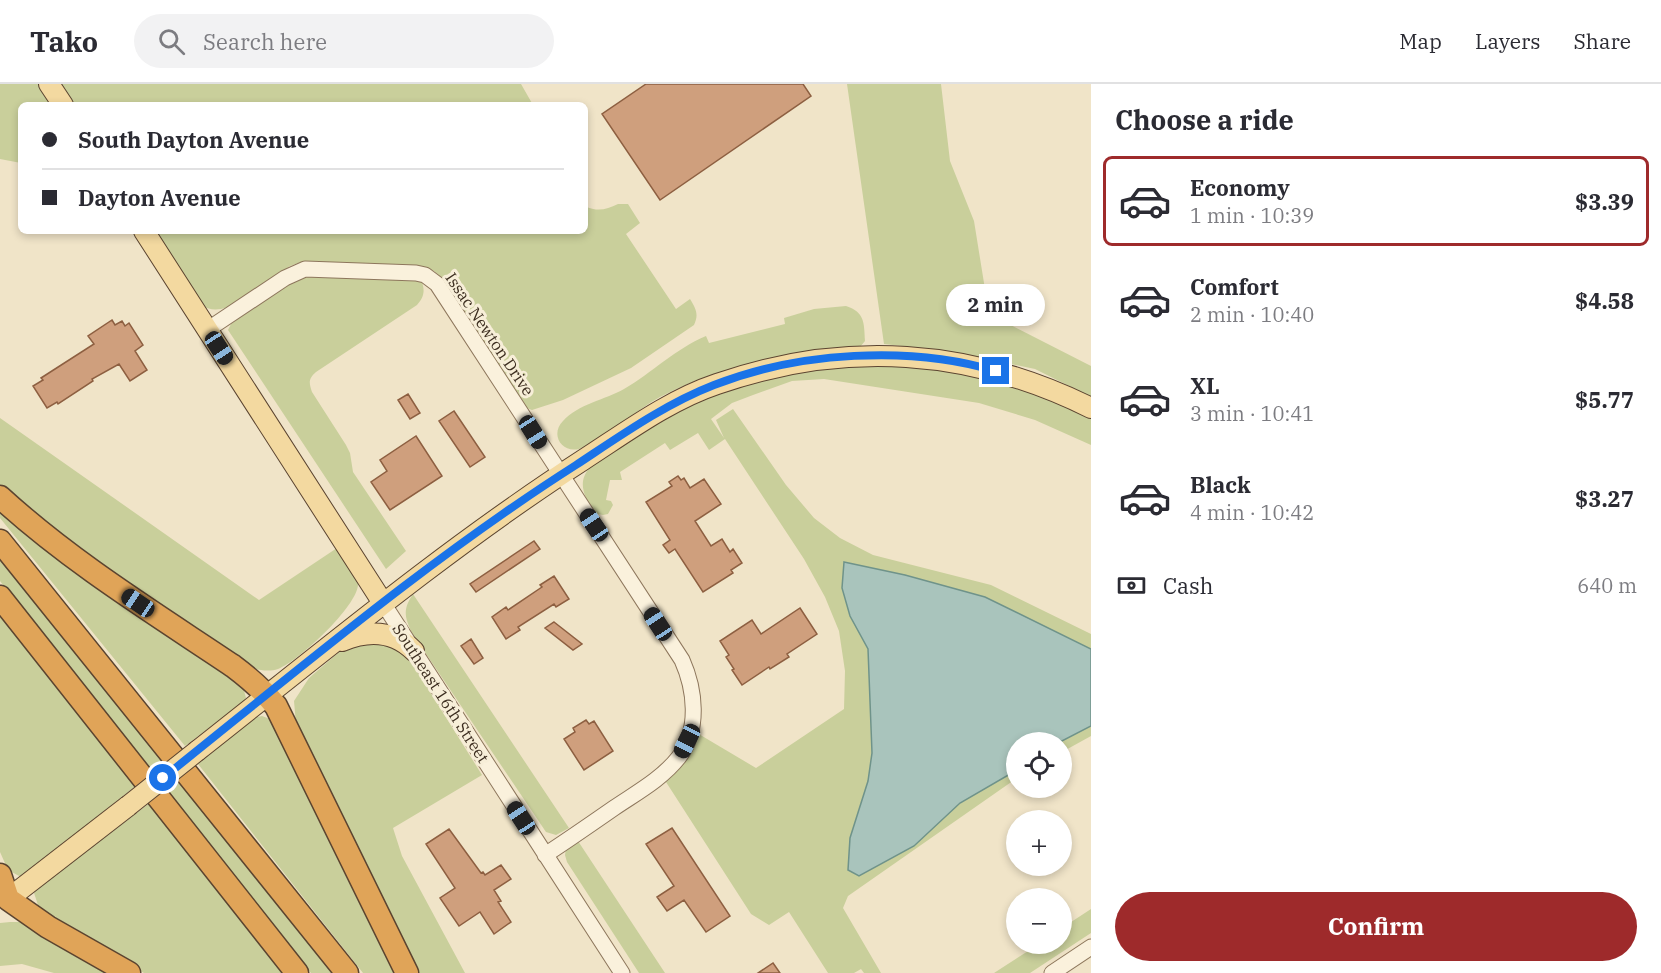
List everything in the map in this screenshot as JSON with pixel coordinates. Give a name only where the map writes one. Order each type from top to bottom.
[{"type":"highway","points":[[0,496],[109,583],[233,666],[251,680],[276,706],[407,973]]},
{"type":"highway","points":[[0,541],[346,973]]},
{"type":"highway","points":[[0,597],[297,973]]},
{"type":"highway","points":[[0,875],[4,903],[129,973]]},
{"type":"main road","points":[[49,84],[61,102]]},
{"type":"main road","name":"Southeast 16th Street","points":[[146,234],[383,603]]},
{"type":"main road","points":[[4,903],[450,552],[561,474],[658,413],[714,385],[764,369],[814,360],[872,356],[934,358],[978,366],[1031,382],[1091,408]]},
{"type":"main road","points":[[327,649],[361,634],[381,633],[398,638],[414,651]]},
{"type":"street","name":"Issac Newton Drive","points":[[207,330],[285,278],[305,269],[425,275],[437,284],[682,660],[691,679],[693,710],[687,741],[680,756],[648,786],[545,855]]},
{"type":"street","name":"Southeast 16th Street","points":[[383,603],[622,973]]},
{"type":"street","points":[[1052,973],[1091,947]]},
{"type":"green space","points":[[0,84],[39,84],[50,102],[18,102],[18,162],[0,159]]},
{"type":"green space","points":[[59,84],[521,84],[531,102],[71,102]]},
{"type":"green space","points":[[847,84],[941,84],[950,161],[974,221],[989,314],[1091,366],[1091,397],[1035,369],[954,352],[884,344]]},
{"type":"green space","points":[[618,204],[628,204],[640,223],[626,234],[676,309],[690,299],[696,312],[694,325],[631,368],[563,400],[532,410],[527,408],[441,277],[434,271],[417,265],[301,262],[290,266],[237,303],[221,309],[211,309],[202,306],[156,234],[588,234],[588,207],[609,208]]},
{"type":"green space","points":[[315,276],[416,280],[422,282],[423,285],[424,291],[417,305],[316,372],[310,381],[312,392],[350,453],[353,472],[406,551],[386,569],[228,330],[231,324],[239,318],[293,282]]},
{"type":"green space","points":[[846,306],[857,311],[862,319],[865,341],[860,347],[783,357],[708,376],[660,397],[579,449],[567,448],[559,441],[557,431],[569,415],[624,389],[695,341],[706,336],[709,343],[785,324],[784,318],[814,309]]},
{"type":"green space","points":[[836,364],[943,368],[1033,390],[1091,417],[1091,445],[1035,420],[979,403],[824,379],[792,381],[732,403],[711,419],[724,438],[716,420],[733,409],[786,485],[814,518],[840,538],[873,555],[991,585],[1091,634],[1091,736],[1072,746],[1072,732],[1006,732],[1006,786],[848,896],[843,908],[881,973],[864,973],[861,969],[854,973],[828,973],[789,912],[769,925],[751,914],[666,782],[686,760],[697,733],[756,768],[844,709],[845,671],[839,631],[825,597],[804,559],[725,439],[709,450],[698,433],[670,450],[665,443],[620,472],[622,480],[610,480],[606,500],[611,501],[613,505],[608,514],[594,513],[583,487],[584,477],[594,463],[693,404],[749,382]]},
{"type":"green space","points":[[0,418],[259,600],[337,548],[356,574],[358,583],[356,592],[339,618],[299,656],[275,670],[251,668],[92,558],[0,486]]},
{"type":"green space","points":[[0,506],[243,687],[246,698],[185,746],[0,518]]},
{"type":"green space","points":[[0,554],[333,973],[311,973],[0,581]]},
{"type":"green space","points":[[413,594],[569,828],[556,835],[546,832],[412,633],[406,613]]},
{"type":"green space","points":[[0,611],[137,785],[21,877],[8,870],[0,852]]},
{"type":"green space","points":[[371,638],[405,652],[482,775],[393,828],[402,856],[465,973],[417,973],[296,724],[294,701],[309,678],[345,647]]},
{"type":"green space","points":[[262,716],[278,726],[397,973],[363,973],[198,764],[253,718]]},
{"type":"green space","points":[[151,802],[286,973],[144,973],[59,925],[39,908],[34,893],[37,889]]},
{"type":"green space","points":[[578,841],[665,973],[639,973],[567,862],[566,849]]},
{"type":"green space","points":[[1091,909],[1091,933],[1072,945],[1072,921]]},
{"type":"green space","points":[[24,922],[113,973],[54,973],[22,964],[0,966],[0,923]]},
{"type":"green space","points":[[1023,954],[1059,954],[1030,973],[994,973]]},
{"type":"water","points":[[844,562],[905,575],[985,597],[1091,649],[1091,726],[1072,736],[1072,732],[1006,732],[1006,776],[960,803],[914,846],[859,876],[848,870],[850,838],[868,781],[872,753],[868,649],[850,616],[842,588]]},
{"type":"building","points":[[646,84],[803,84],[811,96],[660,200],[602,114]]},
{"type":"building","points":[[112,320],[115,325],[122,321],[125,326],[129,323],[143,345],[135,351],[147,370],[130,381],[119,364],[92,379],[93,381],[58,404],[57,402],[47,408],[33,386],[43,380],[41,378],[94,344],[88,336]]},
{"type":"building","points":[[408,394],[420,413],[410,419],[398,400]]},
{"type":"building","points":[[454,411],[485,457],[470,467],[439,421]]},
{"type":"building","points":[[416,436],[442,476],[390,510],[371,482],[387,471],[380,460]]},
{"type":"building","points":[[678,476],[681,480],[684,478],[690,488],[704,479],[721,504],[695,521],[711,546],[722,539],[730,552],[733,549],[742,563],[731,570],[733,573],[703,592],[675,549],[669,553],[663,545],[670,540],[646,502],[672,486],[669,482]]},
{"type":"building","points":[[534,541],[540,549],[476,592],[470,584]]},
{"type":"building","points":[[554,576],[569,599],[556,607],[554,604],[518,627],[520,630],[506,639],[492,617],[506,607],[508,610]]},
{"type":"building","points":[[800,608],[817,634],[787,654],[789,657],[742,685],[732,670],[734,669],[726,657],[729,655],[720,641],[752,620],[761,634]]},
{"type":"building","points":[[554,622],[582,644],[573,650],[545,628]]},
{"type":"building","points":[[471,639],[483,658],[474,664],[461,646]]},
{"type":"building","points":[[586,720],[589,724],[594,721],[613,751],[584,770],[564,739],[575,732],[573,728]]},
{"type":"building","points":[[672,828],[730,916],[706,932],[684,900],[667,911],[657,897],[674,886],[646,844]]},
{"type":"building","points":[[449,829],[481,873],[485,875],[501,865],[511,879],[494,890],[501,901],[498,902],[511,922],[494,934],[480,912],[459,926],[440,898],[455,888],[426,844]]},
{"type":"building","points":[[773,963],[780,973],[758,973]]},
{"type":"route","points":[[163,778],[450,552],[561,474],[668,407],[714,385],[764,369],[814,360],[872,356],[934,358],[996,371]]}]
